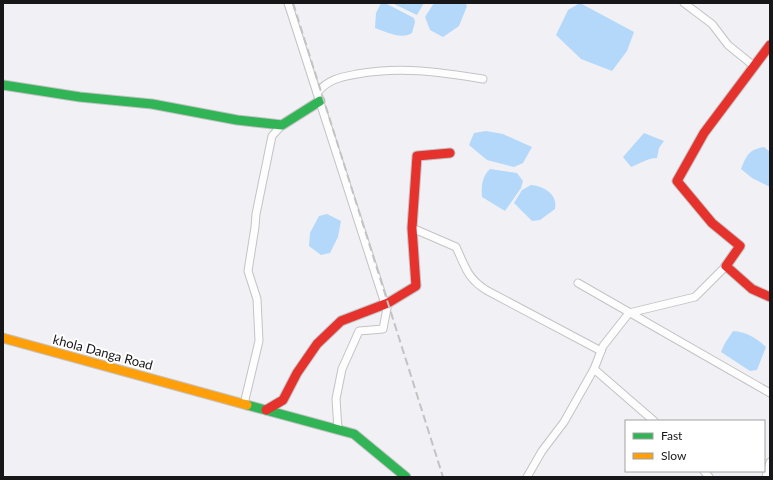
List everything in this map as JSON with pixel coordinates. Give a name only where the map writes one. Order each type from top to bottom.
[{"type":"street","points":[[288,3],[386,304],[383,329],[359,331],[342,369],[336,399],[338,429]]},
{"type":"street","points":[[684,3],[712,24],[728,45],[754,66]]},
{"type":"street","points":[[526,477],[542,451],[564,422],[594,369],[601,350],[629,313],[695,298],[726,266],[740,246],[712,223],[677,182],[704,133],[770,45]]},
{"type":"street","points":[[244,404],[259,341],[257,299],[248,271],[249,258],[255,228],[256,214],[272,136],[282,125],[318,97],[333,79],[380,70],[425,70],[483,79]]},
{"type":"street","points":[[3,86],[80,97],[152,104],[237,120],[282,125]]},
{"type":"street","points":[[266,410],[283,400],[296,373],[317,344],[341,321],[386,304],[416,286],[412,228],[417,156],[450,153]]},
{"type":"street","points":[[412,228],[456,247],[468,275],[474,282],[486,290],[601,350]]},
{"type":"street","points":[[726,266],[752,289],[770,298]]},
{"type":"street","points":[[578,283],[770,393]]},
{"type":"street","name":"khola Danga Road","points":[[3,338],[354,434],[406,477]]},
{"type":"street","points":[[594,369],[653,420]]},
{"type":"street","points":[[766,477],[770,462]]},
{"type":"water","points":[[381,3],[385,3],[414,18],[415,22],[412,33],[399,36],[375,28],[376,13]]},
{"type":"water","points":[[392,3],[424,3],[417,15]]},
{"type":"water","points":[[434,3],[465,3],[467,6],[459,26],[443,37],[430,30],[425,17]]},
{"type":"water","points":[[580,3],[634,32],[627,51],[612,71],[581,59],[556,35],[568,10]]},
{"type":"water","points":[[486,131],[503,134],[532,147],[523,163],[514,167],[487,160],[469,145],[474,133]]},
{"type":"water","points":[[644,133],[664,141],[659,148],[657,158],[647,160],[631,167],[623,157]]},
{"type":"water","points":[[764,147],[770,152],[770,187],[752,178],[741,169],[751,152]]},
{"type":"water","points":[[490,169],[517,173],[523,181],[521,188],[505,211],[482,197],[485,175]]},
{"type":"water","points":[[531,185],[545,189],[554,199],[555,209],[540,220],[532,221],[514,203],[522,190]]},
{"type":"water","points":[[327,214],[341,221],[338,237],[330,253],[321,255],[309,246],[310,233],[319,216]]},
{"type":"water","points":[[733,331],[751,336],[766,347],[757,370],[750,371],[721,352]]},
{"type":"railway","points":[[293,3],[443,477]]},
{"type":"traffic: fast","points":[[3,85],[80,97],[152,104],[237,120],[282,125],[320,101]]},
{"type":"traffic: fast","points":[[247,405],[354,434],[406,477]]},
{"type":"traffic: slow","points":[[3,338],[247,405]]},
{"type":"traffic: jam","points":[[770,45],[704,133],[677,181],[712,223],[740,246],[726,266],[752,289],[770,297]]},
{"type":"traffic: jam","points":[[266,410],[283,400],[297,373],[317,344],[341,321],[388,303],[416,286],[412,228],[417,156],[450,153]]}]
